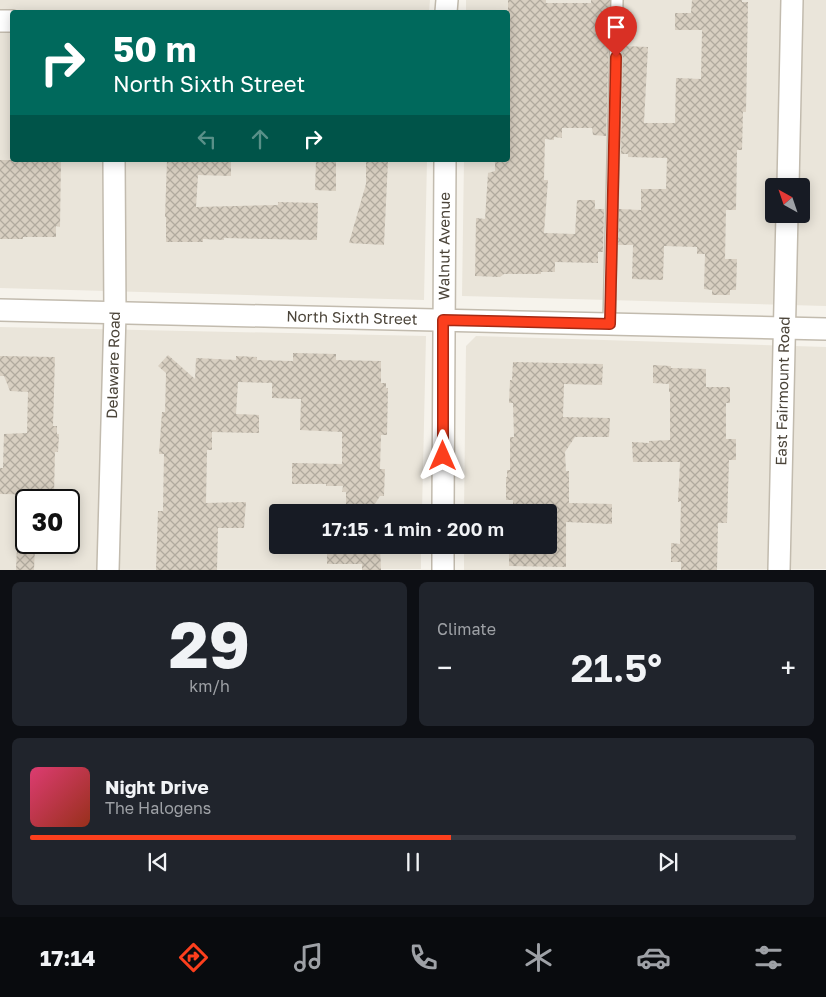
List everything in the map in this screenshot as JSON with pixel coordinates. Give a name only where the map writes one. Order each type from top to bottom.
[{"type":"street","points":[[788,178],[792,0]]},
{"type":"street","name":"Delaware Road","points":[[108,570],[115,313],[114,162]]},
{"type":"street","name":"Walnut Avenue","points":[[443,504],[445,162]]},
{"type":"street","name":"East Fairmount Road","points":[[779,570],[787,223]]},
{"type":"street","name":"North Sixth Street","points":[[0,310],[826,329]]},
{"type":"street","points":[[443,554],[443,570]]},
{"type":"lane","points":[[610,324],[617,0]]},
{"type":"shaded area","points":[[0,0],[430,0],[429,10],[10,10],[10,162],[427,162],[424,300],[0,288]]},
{"type":"shaded area","points":[[466,0],[826,0],[826,306],[462,296],[464,162],[510,162],[510,10],[466,10]]},
{"type":"shaded area","points":[[0,327],[426,336],[422,504],[269,504],[269,554],[421,554],[421,569],[0,570]]},
{"type":"shaded area","points":[[476,336],[826,347],[826,569],[464,570],[464,554],[557,554],[557,504],[464,504],[466,346]]},
{"type":"building","points":[[508,0],[546,0],[546,3],[591,3],[591,0],[610,0],[606,136],[593,135],[592,128],[562,128],[562,138],[554,137],[554,140],[545,139],[544,180],[548,180],[544,233],[575,234],[577,200],[595,200],[595,209],[604,209],[603,252],[598,252],[598,263],[555,262],[555,272],[504,274],[500,277],[475,276],[476,218],[485,219],[488,173],[495,171],[495,162],[510,162],[510,10],[508,10]]},
{"type":"building","points":[[692,0],[742,0],[742,2],[748,2],[746,112],[743,112],[742,150],[737,150],[736,210],[726,210],[725,259],[737,259],[736,290],[730,290],[730,295],[712,295],[712,290],[704,289],[705,254],[697,254],[697,247],[664,246],[663,280],[632,279],[633,245],[618,245],[619,209],[641,210],[641,189],[666,189],[667,158],[628,157],[628,154],[621,154],[623,46],[648,47],[644,123],[675,123],[676,78],[701,79],[702,30],[675,30],[675,13],[691,13]]},
{"type":"building","points":[[0,160],[10,160],[10,162],[61,162],[60,227],[56,226],[56,237],[0,239]]},
{"type":"building","points":[[167,162],[231,162],[231,176],[198,175],[196,207],[278,205],[278,202],[318,203],[317,240],[224,238],[224,240],[203,239],[203,242],[166,242]]},
{"type":"building","points":[[316,162],[336,162],[336,191],[315,190]]},
{"type":"building","points":[[366,162],[388,162],[384,245],[349,243],[366,184]]},
{"type":"building","points":[[293,353],[336,354],[336,360],[381,361],[381,383],[386,383],[386,388],[388,388],[387,435],[381,435],[380,469],[385,469],[384,496],[380,496],[375,504],[346,504],[346,492],[342,492],[343,486],[292,484],[292,463],[342,464],[342,432],[300,430],[301,399],[272,398],[272,383],[238,382],[236,414],[259,415],[259,433],[212,432],[212,450],[207,450],[206,503],[246,502],[244,528],[218,528],[217,570],[156,570],[158,511],[163,511],[164,454],[159,454],[162,412],[165,412],[166,373],[158,366],[168,355],[195,379],[196,358],[236,360],[236,356],[257,357],[257,360],[293,361]]},
{"type":"building","points":[[0,356],[55,357],[53,426],[57,426],[57,434],[59,434],[58,452],[55,452],[54,489],[15,489],[15,494],[0,494],[0,468],[3,468],[4,434],[27,433],[28,392],[10,391],[4,376],[0,376]]},
{"type":"building","points":[[513,362],[603,364],[602,385],[564,384],[563,417],[610,418],[609,437],[575,437],[565,452],[566,471],[569,471],[569,503],[612,504],[612,524],[566,522],[566,567],[509,566],[509,554],[557,554],[557,504],[513,504],[513,500],[506,500],[506,477],[507,470],[510,470],[510,437],[514,437],[513,403],[509,403],[510,380],[512,380]]},
{"type":"building","points":[[653,365],[671,366],[671,368],[706,369],[706,387],[730,387],[730,403],[726,403],[726,439],[736,439],[736,460],[729,460],[727,523],[718,523],[717,570],[681,570],[681,562],[671,562],[671,543],[680,544],[681,501],[678,502],[680,462],[633,462],[632,442],[649,443],[649,441],[670,440],[669,384],[653,383]]},
{"type":"building","points":[[17,554],[35,554],[34,570],[16,570]]},
{"type":"building","points":[[327,554],[380,554],[381,570],[362,570],[362,564],[327,564]]},
{"type":"route","points":[[443,456],[443,320],[610,324],[616,57]]}]
